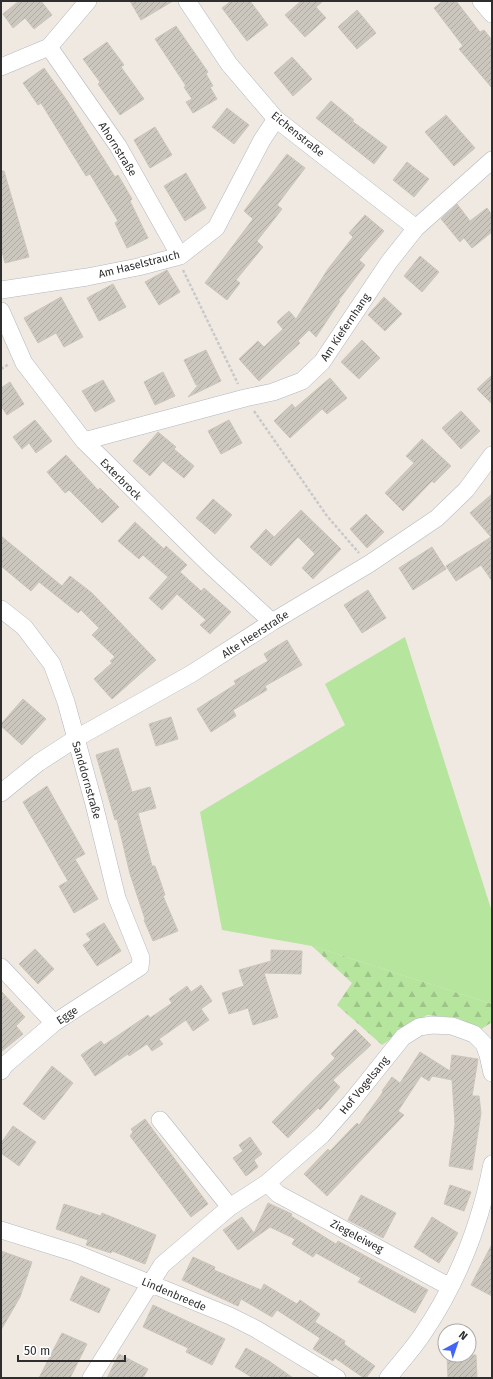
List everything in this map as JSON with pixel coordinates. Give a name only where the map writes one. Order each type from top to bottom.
[{"type":"street","points":[[1,68],[49,47],[88,1]]},
{"type":"street","name":"Eichenstraße","points":[[187,1],[229,64],[276,118],[416,228]]},
{"type":"street","points":[[482,1],[492,14]]},
{"type":"street","name":"Ahornstraße","points":[[49,47],[118,146],[180,256]]},
{"type":"street","name":"Am Haselstrauch","points":[[1,290],[87,277],[138,267],[180,256],[216,228],[262,140],[276,118]]},
{"type":"street","name":"Am Kiefernhang","points":[[84,441],[245,398],[273,392],[302,381],[322,362],[389,262],[416,228],[492,160]]},
{"type":"street","name":"Exterbrock","points":[[1,312],[24,363],[84,441],[183,539],[272,622]]},
{"type":"street","name":"Alte Heerstraße","points":[[1,793],[38,763],[75,739],[168,688],[272,622],[369,564],[437,518],[466,490],[492,455]]},
{"type":"street","name":"Sanddornstraße","points":[[1,610],[24,627],[52,664],[66,702],[94,804],[117,898],[142,958],[140,967]]},
{"type":"street","points":[[1,967],[54,1023]]},
{"type":"street","name":"Egge","points":[[1,1071],[5,1065],[54,1023],[140,967]]},
{"type":"street","name":"Hof Vogelsang","points":[[91,1378],[149,1283],[162,1265],[230,1208],[267,1183],[322,1135],[351,1102],[403,1037],[419,1027],[432,1025],[452,1026],[474,1034],[484,1044],[492,1073]]},
{"type":"street","points":[[160,1120],[230,1208]]},
{"type":"street","points":[[388,1378],[422,1335],[450,1287],[474,1231],[485,1200],[492,1164]]},
{"type":"street","name":"Ziegeleiweg","points":[[267,1183],[278,1194],[450,1287]]},
{"type":"street","name":"Lindenbreede","points":[[1,1230],[75,1253],[230,1316],[256,1329],[337,1378]]},
{"type":"path","points":[[180,256],[183,272],[245,398],[327,516],[369,564]]},
{"type":"green space","points":[[405,637],[492,912],[492,1004],[312,946],[222,930],[200,812],[345,725],[325,684]]},
{"type":"green space","points":[[312,946],[492,1004],[492,1022],[480,1030],[458,1018],[427,1015],[382,1045],[337,1005],[352,983]]},
{"type":"building","points":[[19,1],[41,1],[52,15],[34,29],[25,18],[13,28],[3,14]]},
{"type":"building","points":[[130,1],[173,1],[141,20]]},
{"type":"building","points":[[231,1],[250,1],[268,25],[247,41],[222,8]]},
{"type":"building","points":[[301,1],[323,1],[316,7],[326,18],[305,37],[285,15]]},
{"type":"building","points":[[443,1],[456,1],[480,32],[484,30],[492,40],[492,88],[459,49],[463,46],[434,8]]},
{"type":"building","points":[[357,10],[376,33],[357,49],[338,27]]},
{"type":"building","points":[[176,26],[208,72],[206,74],[213,86],[210,87],[217,99],[193,113],[186,102],[192,99],[184,87],[186,86],[155,39]]},
{"type":"building","points":[[107,42],[124,65],[121,67],[144,99],[120,115],[98,84],[100,82],[83,59]]},
{"type":"building","points":[[292,57],[312,79],[293,96],[274,73]]},
{"type":"building","points":[[44,68],[68,102],[115,177],[118,175],[132,199],[130,201],[148,238],[127,248],[115,223],[118,221],[90,174],[86,176],[41,103],[38,105],[23,83]]},
{"type":"building","points":[[331,101],[354,120],[352,121],[387,147],[374,164],[316,118]]},
{"type":"building","points":[[227,108],[249,125],[234,144],[212,127]]},
{"type":"building","points":[[446,115],[475,148],[454,166],[425,132]]},
{"type":"building","points":[[155,127],[172,155],[150,168],[134,140]]},
{"type":"building","points":[[287,154],[305,168],[277,205],[282,209],[257,241],[263,247],[236,280],[240,283],[227,300],[205,283],[253,219],[244,211]]},
{"type":"building","points":[[407,162],[429,179],[414,197],[393,180]]},
{"type":"building","points":[[1,171],[4,171],[29,257],[5,263],[1,248]]},
{"type":"building","points":[[186,173],[206,208],[185,221],[164,186]]},
{"type":"building","points":[[457,204],[470,221],[487,208],[492,215],[492,232],[472,248],[464,238],[460,242],[441,219]]},
{"type":"building","points":[[365,215],[384,231],[359,260],[365,265],[338,301],[340,301],[316,337],[309,330],[298,341],[300,343],[259,381],[239,359],[258,341],[264,347],[283,329],[277,322],[289,311],[296,319],[328,269],[353,237],[349,233]]},
{"type":"building","points":[[420,256],[439,272],[422,292],[404,276]]},
{"type":"building","points":[[167,270],[180,292],[159,305],[145,282]]},
{"type":"building","points":[[113,284],[126,307],[99,321],[87,298]]},
{"type":"building","points":[[61,297],[83,337],[64,347],[56,333],[38,343],[24,318]]},
{"type":"building","points":[[384,297],[402,314],[385,331],[368,315]]},
{"type":"building","points":[[362,340],[380,358],[359,379],[341,362]]},
{"type":"building","points":[[206,350],[221,381],[188,397],[199,384],[196,385],[184,360]]},
{"type":"building","points":[[163,372],[175,396],[155,405],[144,382]]},
{"type":"building","points":[[492,375],[492,404],[477,389]]},
{"type":"building","points":[[330,378],[347,398],[327,414],[322,409],[290,438],[274,421],[292,404],[295,408]]},
{"type":"building","points":[[103,380],[115,401],[95,412],[82,391]]},
{"type":"building","points":[[10,382],[24,404],[7,415],[1,406],[1,388]]},
{"type":"building","points":[[461,411],[480,431],[461,449],[442,428]]},
{"type":"building","points":[[35,420],[52,441],[36,453],[29,443],[22,449],[13,437]]},
{"type":"building","points":[[229,420],[242,443],[221,454],[208,431]]},
{"type":"building","points":[[158,432],[176,447],[174,449],[194,466],[184,478],[163,461],[150,476],[133,461]]},
{"type":"building","points":[[422,439],[451,466],[434,483],[432,481],[403,511],[385,493],[414,463],[406,456]]},
{"type":"building","points":[[66,455],[98,490],[100,488],[119,507],[102,523],[69,490],[65,493],[47,472]]},
{"type":"building","points":[[492,494],[492,581],[481,565],[456,581],[446,566],[491,537],[470,513]]},
{"type":"building","points":[[213,499],[232,515],[215,534],[196,518]]},
{"type":"building","points":[[301,510],[341,549],[313,579],[302,568],[315,554],[298,537],[271,566],[250,547],[266,529],[274,537]]},
{"type":"building","points":[[366,514],[384,532],[367,548],[350,529]]},
{"type":"building","points":[[135,522],[164,549],[166,546],[187,565],[180,572],[201,591],[204,588],[231,612],[210,634],[200,625],[206,620],[177,594],[162,610],[149,598],[168,577],[143,555],[139,559],[118,541]]},
{"type":"building","points":[[1,536],[62,586],[70,576],[92,593],[156,660],[112,699],[94,679],[112,663],[110,661],[115,657],[92,635],[99,628],[81,610],[78,613],[39,582],[31,591],[1,566]]},
{"type":"building","points":[[432,547],[446,569],[413,590],[399,568]]},
{"type":"building","points":[[368,590],[386,618],[362,633],[344,605]]},
{"type":"building","points":[[287,640],[302,665],[265,686],[267,690],[233,710],[236,716],[211,732],[197,709],[236,684],[234,681],[268,661],[264,654]]},
{"type":"building","points":[[23,699],[46,719],[22,745],[1,726],[1,724]]},
{"type":"building","points":[[171,717],[178,739],[156,746],[149,724]]},
{"type":"building","points":[[118,748],[132,792],[150,787],[156,808],[138,813],[152,866],[155,866],[165,895],[163,896],[178,931],[153,941],[144,920],[145,919],[130,874],[117,819],[115,820],[96,755]]},
{"type":"building","points":[[47,786],[85,854],[75,859],[98,899],[74,913],[59,886],[68,881],[23,802]]},
{"type":"building","points":[[104,923],[121,951],[97,966],[83,945],[91,940],[86,934]]},
{"type":"building","points":[[35,949],[54,969],[38,984],[19,964]]},
{"type":"building","points":[[271,950],[302,951],[301,974],[264,973],[278,1017],[253,1025],[248,1008],[229,1014],[222,993],[244,986],[239,970],[271,961]]},
{"type":"building","points":[[201,985],[212,1001],[201,1009],[209,1020],[193,1031],[186,1020],[159,1039],[163,1044],[152,1051],[147,1044],[129,1056],[128,1054],[95,1076],[81,1055],[101,1041],[104,1045],[148,1015],[150,1018],[172,1003],[169,999],[187,986],[191,992]]},
{"type":"building","points":[[1,991],[25,1017],[16,1026],[23,1034],[1,1052]]},
{"type":"building","points":[[355,1029],[371,1045],[333,1080],[340,1087],[320,1110],[318,1108],[288,1138],[272,1122],[335,1058],[331,1054]]},
{"type":"building","points":[[420,1052],[450,1071],[452,1055],[478,1059],[472,1096],[479,1096],[481,1113],[472,1170],[449,1166],[455,1124],[452,1080],[432,1076],[429,1081],[421,1076],[398,1111],[404,1115],[327,1196],[304,1174],[328,1149],[330,1151],[357,1123],[359,1125],[392,1077],[400,1083]]},
{"type":"building","points":[[52,1066],[73,1083],[44,1120],[23,1104]]},
{"type":"building","points":[[145,1119],[208,1204],[191,1217],[130,1136],[133,1132],[131,1129]]},
{"type":"building","points":[[13,1126],[36,1142],[19,1166],[1,1153],[1,1143]]},
{"type":"building","points":[[250,1137],[262,1154],[254,1160],[258,1167],[246,1176],[233,1158],[243,1151],[239,1145]]},
{"type":"building","points":[[450,1185],[471,1192],[464,1211],[444,1204]]},
{"type":"building","points":[[361,1195],[396,1213],[383,1238],[348,1220]]},
{"type":"building","points":[[268,1203],[292,1214],[291,1216],[336,1244],[338,1241],[428,1290],[415,1313],[358,1282],[361,1278],[316,1253],[313,1257],[292,1244],[295,1239],[270,1227],[238,1250],[223,1230],[242,1217],[254,1233]]},
{"type":"building","points":[[64,1204],[101,1216],[102,1213],[156,1235],[145,1264],[112,1251],[111,1253],[86,1245],[88,1240],[56,1229]]},
{"type":"building","points":[[432,1217],[458,1233],[439,1263],[414,1247]]},
{"type":"building","points":[[492,1244],[492,1296],[471,1285]]},
{"type":"building","points":[[1,1251],[32,1262],[20,1297],[1,1330]]},
{"type":"building","points":[[193,1257],[215,1267],[214,1270],[261,1290],[264,1284],[297,1304],[300,1300],[320,1314],[315,1322],[345,1341],[344,1344],[375,1366],[366,1378],[364,1378],[335,1358],[333,1361],[313,1349],[320,1338],[277,1310],[272,1317],[241,1299],[238,1306],[182,1280]]},
{"type":"building","points":[[81,1276],[110,1289],[99,1313],[70,1300]]},
{"type":"building","points":[[153,1305],[225,1339],[212,1365],[186,1352],[188,1348],[143,1327]]},
{"type":"building","points":[[62,1333],[87,1344],[70,1378],[39,1378]]},
{"type":"building","points":[[246,1348],[269,1361],[293,1378],[253,1378],[235,1367]]},
{"type":"building","points":[[119,1354],[148,1369],[143,1378],[107,1378]]},
{"type":"building","points":[[447,1363],[476,1363],[477,1378],[448,1378]]}]
